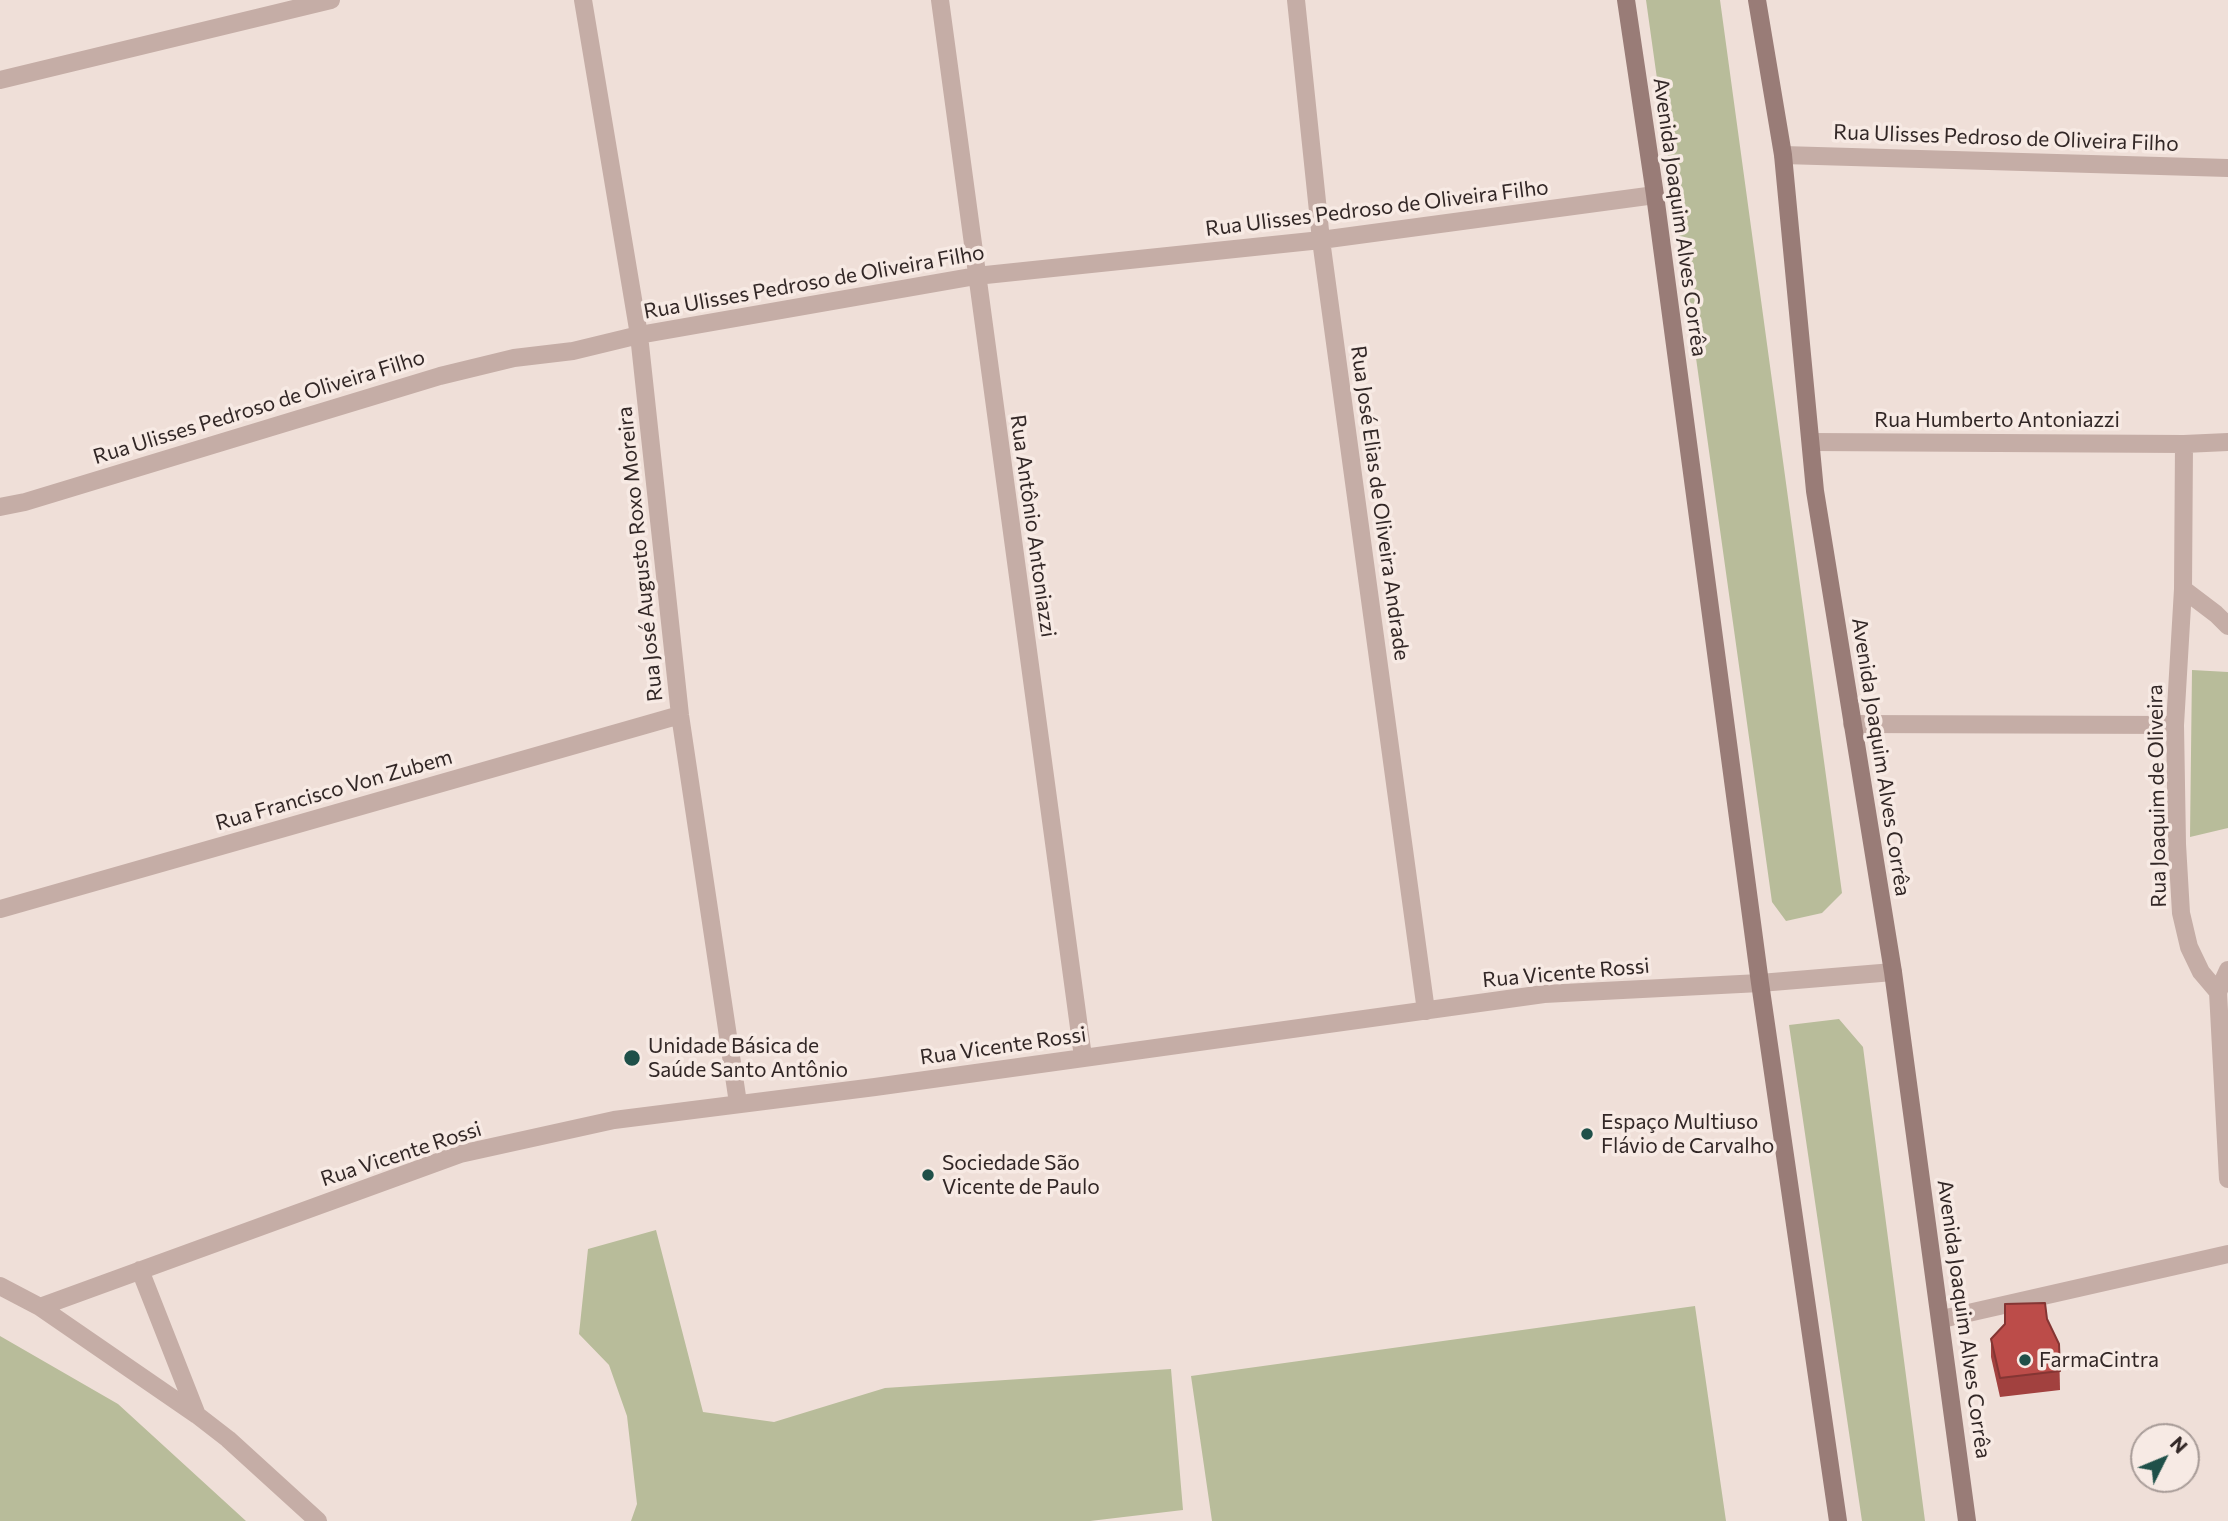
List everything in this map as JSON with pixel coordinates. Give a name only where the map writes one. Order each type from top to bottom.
[{"type":"main road","name":"Avenida Joaquim Alves Corrêa","points":[[1626,0],[1655,195],[1760,983],[1838,1521]]},
{"type":"main road","name":"Avenida Joaquim Alves Corrêa","points":[[1757,0],[1783,155],[1815,491],[1894,972],[1967,1521]]},
{"type":"street","points":[[0,80],[331,0]]},
{"type":"street","name":"Rua José Augusto Roxo Moreira","points":[[583,0],[639,335],[680,715],[737,1103]]},
{"type":"street","name":"Rua Antônio Antoniazzi","points":[[940,0],[1083,1057]]},
{"type":"street","name":"Rua José Elias de Oliveira Andrade","points":[[1296,0],[1321,240],[1426,1011]]},
{"type":"street","name":"Rua Ulisses Pedroso de Oliveira Filho","points":[[1783,155],[2228,168]]},
{"type":"street","name":"Rua Ulisses Pedroso de Oliveira Filho","points":[[0,507],[25,502],[440,376],[514,358],[573,351],[639,335],[976,276],[1321,240],[1655,195]]},
{"type":"street","name":"Rua Humberto Antoniazzi","points":[[1811,442],[2184,444]]},
{"type":"street","points":[[2184,444],[2228,442]]},
{"type":"street","name":"Rua Joaquim de Oliveira","points":[[2184,444],[2183,589],[2175,725],[2181,913],[2189,947],[2201,972],[2218,992]]},
{"type":"street","points":[[2183,589],[2228,626]]},
{"type":"street","name":"Rua Francisco Von Zubem","points":[[0,909],[680,715]]},
{"type":"street","points":[[1852,724],[2175,725]]},
{"type":"street","points":[[2228,970],[2218,992],[2228,1179]]},
{"type":"street","name":"Rua Vicente Rossi","points":[[40,1307],[460,1154],[614,1120],[875,1087],[1544,994],[1760,983],[1894,972]]},
{"type":"street","points":[[1942,1319],[2228,1254]]},
{"type":"street","points":[[140,1270],[197,1415]]},
{"type":"street","points":[[0,1286],[40,1307],[197,1415],[228,1439],[318,1521]]},
{"type":"green space","points":[[1646,0],[1720,0],[1842,893],[1822,913],[1786,921],[1772,902]]},
{"type":"green space","points":[[2192,670],[2228,672],[2228,828],[2190,837]]},
{"type":"green space","points":[[1839,1019],[1863,1047],[1925,1521],[1862,1521],[1789,1025]]},
{"type":"green space","points":[[656,1230],[703,1412],[774,1422],[885,1388],[1171,1369],[1183,1510],[1090,1521],[631,1521],[637,1504],[627,1416],[609,1365],[579,1334],[588,1249]]},
{"type":"green space","points":[[1695,1306],[1726,1521],[1212,1521],[1191,1376]]},
{"type":"green space","points":[[0,1336],[118,1404],[246,1521],[0,1521]]},
{"type":"building","name":"FarmaCintra","points":[[2045,1303],[2047,1319],[2059,1344],[2060,1371],[2000,1378],[1991,1339],[2005,1324],[2005,1304]]},
{"type":"place","name":"Unidade Básica de Saúde Santo Antônio","points":[[632,1058]]},
{"type":"place","name":"Espaço Multiuso Flávio de Carvalho","points":[[1587,1134]]},
{"type":"place","name":"Sociedade São Vicente de Paulo","points":[[928,1175]]},
{"type":"place","name":"FarmaCintra","points":[[2025,1360]]}]
